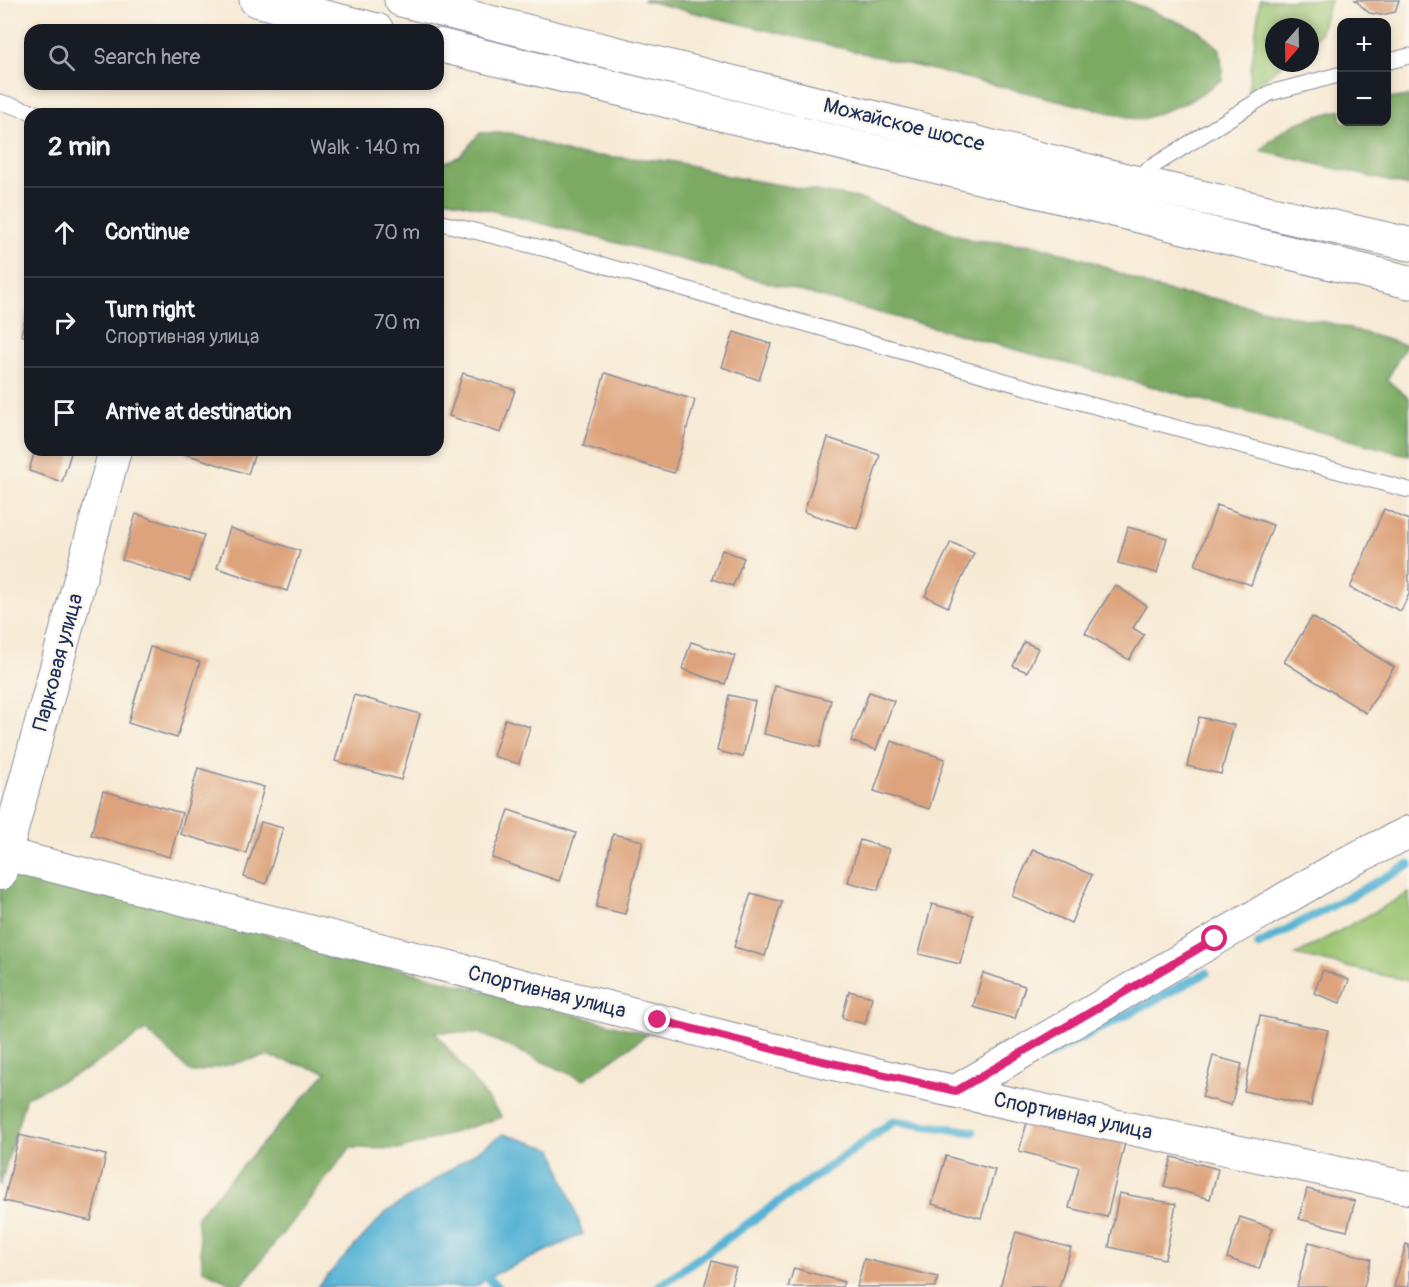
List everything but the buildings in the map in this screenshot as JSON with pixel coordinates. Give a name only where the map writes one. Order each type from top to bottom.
[{"type":"main road","points":[[256,0],[353,24]]},
{"type":"main road","name":"Можайское шоссе","points":[[401,0],[1130,181],[1409,244]]},
{"type":"main road","name":"Можайское шоссе","points":[[444,46],[1409,282]]},
{"type":"street","name":"Парковая улица","points":[[2,864],[113,456]]},
{"type":"street","points":[[956,1091],[1346,863],[1409,831]]},
{"type":"street","name":"Спортивная улица","points":[[2,864],[796,1055],[1409,1188]]},
{"type":"lane","points":[[1391,61],[1409,56]]},
{"type":"lane","points":[[1130,181],[1270,93],[1337,75]]},
{"type":"lane","points":[[0,102],[24,109]]},
{"type":"lane","points":[[444,224],[565,254],[1050,394],[1409,490]]},
{"type":"green space","points":[[642,0],[1125,0],[1198,30],[1220,49],[1223,79],[1188,102],[1140,120]]},
{"type":"green space","points":[[1260,0],[1330,0],[1319,35],[1319,18],[1265,18],[1265,72],[1273,72],[1248,92]]},
{"type":"green space","points":[[1409,96],[1409,186],[1261,151],[1279,134],[1297,123],[1337,111],[1337,126],[1391,126],[1391,98]]},
{"type":"green space","points":[[480,133],[511,133],[572,154],[669,161],[727,176],[857,198],[972,240],[1036,245],[1093,262],[1152,287],[1330,323],[1406,345],[1387,380],[1409,398],[1409,456],[688,261],[444,199],[444,163],[460,156]]},
{"type":"green space","points":[[5,865],[648,1034],[583,1080],[479,1033],[435,1032],[502,1117],[402,1149],[350,1148],[240,1287],[203,1270],[197,1216],[327,1072],[267,1056],[192,1073],[146,1030],[89,1068],[26,1097],[0,1186],[0,887]]},
{"type":"green space","points":[[1409,893],[1409,981],[1295,955]]},
{"type":"water","points":[[503,1134],[553,1149],[583,1234],[487,1278],[476,1287],[317,1287],[385,1213]]},
{"type":"waterway","points":[[1258,945],[1409,865]]},
{"type":"waterway","points":[[1047,1056],[1206,973]]},
{"type":"waterway","points":[[658,1287],[894,1121],[973,1132]]},
{"type":"waterway","points":[[487,1278],[497,1287]]},
{"type":"route","points":[[658,1020],[796,1055],[956,1091],[1215,939]]}]
